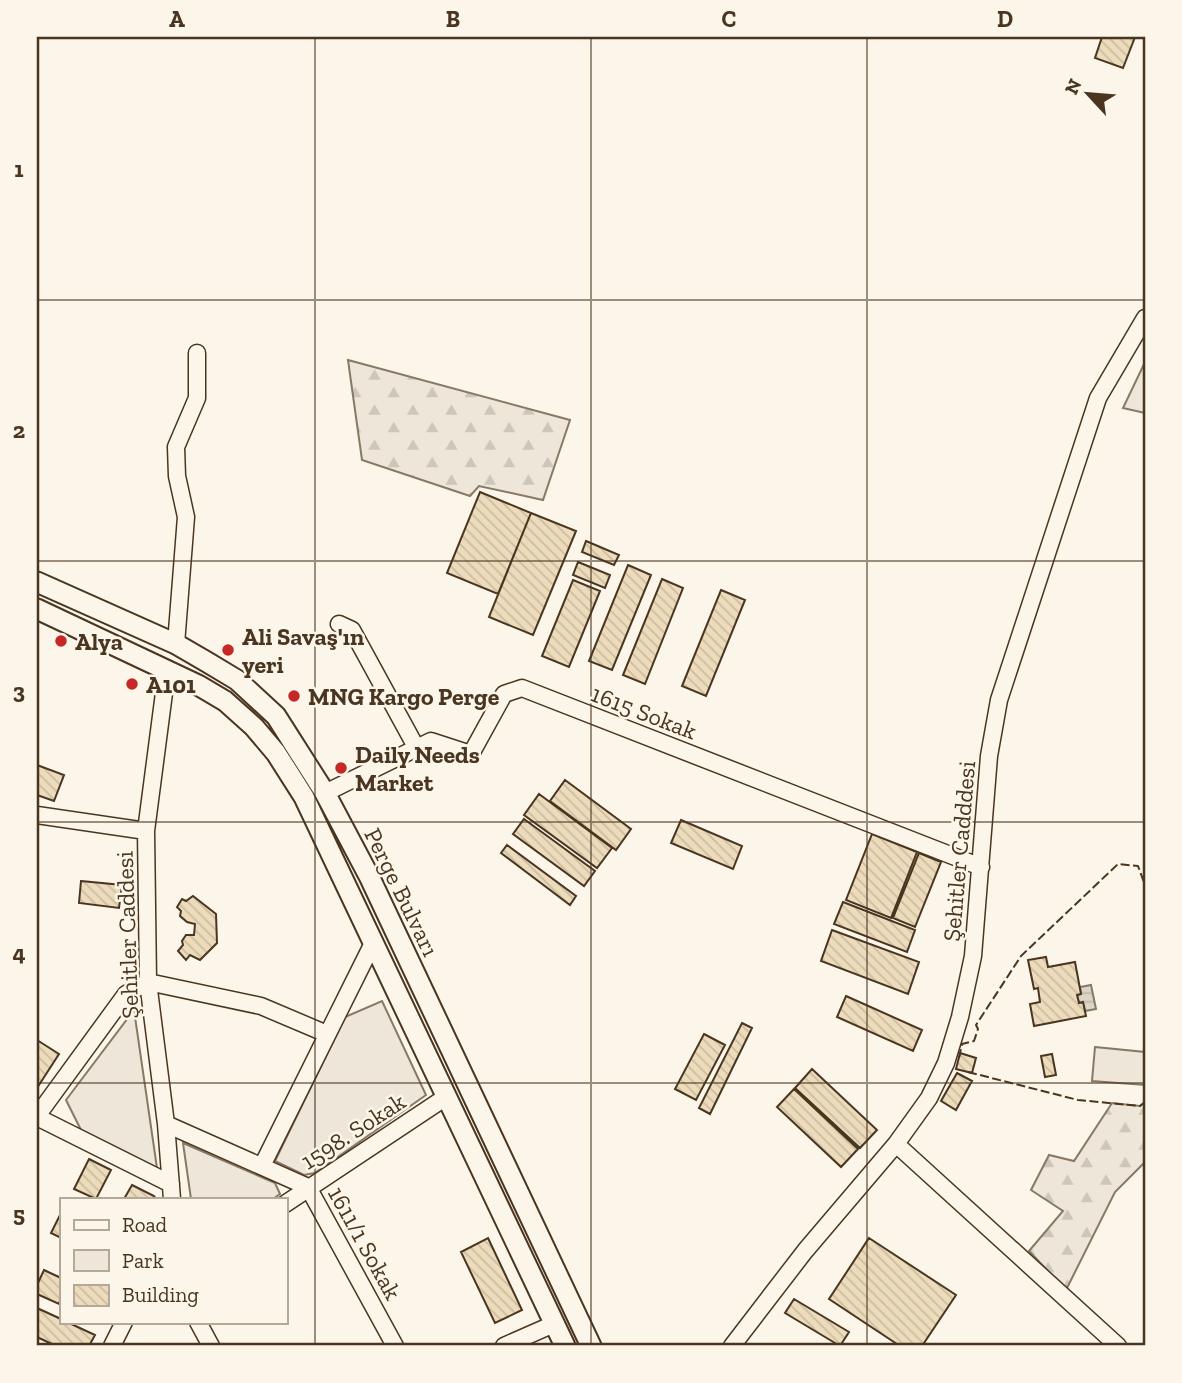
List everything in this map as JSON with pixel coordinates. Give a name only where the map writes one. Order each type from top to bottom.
[{"type":"main road","name":"Perge Bulvarı","points":[[37,582],[176,645],[237,680],[276,716],[325,793],[369,876],[591,1346]]},
{"type":"main road","name":"Perge Bulvarı","points":[[37,610],[198,685],[225,701],[254,727],[276,753],[304,797],[565,1346]]},
{"type":"street","name":"Şehitler Cadddesi","points":[[735,1345],[805,1251],[896,1144],[929,1098],[946,1063],[955,1035],[972,956],[989,756],[999,700],[1098,398],[1145,318]]},
{"type":"street","points":[[176,645],[186,517],[177,476],[176,447],[197,398],[197,353]]},
{"type":"street","points":[[340,624],[352,630],[415,747]]},
{"type":"street","name":"Şehitler Caddesi","points":[[167,670],[146,831],[148,982],[166,1124],[171,1192]]},
{"type":"street","name":"1615 Sokak","points":[[325,793],[431,741],[471,754],[504,695],[522,688],[981,867]]},
{"type":"street","points":[[37,815],[146,831]]},
{"type":"street","points":[[262,1166],[373,943]]},
{"type":"street","points":[[171,1192],[37,1117],[126,993],[148,982],[261,1006],[327,1034]]},
{"type":"street","name":"1598. Sokak","points":[[287,1203],[446,1097]]},
{"type":"street","name":"1611/1 Sokak","points":[[166,1124],[308,1187],[396,1346]]},
{"type":"street","points":[[896,1144],[1118,1346]]},
{"type":"street","points":[[112,1346],[123,1324]]},
{"type":"street","points":[[199,1324],[211,1346]]},
{"type":"street","points":[[503,1346],[554,1324]]},
{"type":"green space","points":[[348,360],[570,420],[543,500],[479,486],[470,496],[362,460]]},
{"type":"green space","points":[[1145,362],[1145,413],[1123,408]]},
{"type":"green space","points":[[382,1001],[426,1095],[315,1173],[304,1175],[275,1161],[345,1017]]},
{"type":"green space","points":[[134,1010],[157,1168],[81,1130],[66,1100]]},
{"type":"green space","points":[[1095,1047],[1145,1052],[1145,1085],[1092,1081]]},
{"type":"green space","points":[[1145,1102],[1145,1162],[1115,1192],[1066,1290],[1029,1251],[1063,1211],[1031,1190],[1049,1155],[1074,1161],[1112,1103],[1140,1106]]},
{"type":"green space","points":[[183,1143],[275,1183],[280,1194],[274,1198],[191,1198]]},
{"type":"shaded area","points":[[1091,985],[1096,1009],[1085,1011],[1077,995],[1081,994],[1080,987]]},
{"type":"building","points":[[1102,37],[1135,37],[1123,68],[1095,58]]},
{"type":"building","points":[[480,492],[531,513],[498,594],[447,573]]},
{"type":"building","points":[[531,513],[576,531],[533,635],[489,617]]},
{"type":"building","points":[[586,541],[619,555],[614,565],[582,552]]},
{"type":"building","points":[[578,562],[610,575],[605,588],[573,575]]},
{"type":"building","points":[[628,565],[651,575],[612,670],[589,661]]},
{"type":"building","points":[[662,579],[683,588],[645,684],[623,675]]},
{"type":"building","points":[[573,580],[600,591],[569,667],[542,656]]},
{"type":"building","points":[[721,590],[745,600],[706,696],[682,686]]},
{"type":"building","points":[[37,765],[64,775],[54,801],[37,795]]},
{"type":"building","points":[[565,780],[631,829],[616,850],[550,801]]},
{"type":"building","points":[[539,794],[612,848],[597,868],[524,815]]},
{"type":"building","points":[[524,819],[595,871],[584,886],[513,834]]},
{"type":"building","points":[[681,820],[742,846],[733,869],[671,843]]},
{"type":"building","points":[[872,834],[917,852],[891,918],[846,900]]},
{"type":"building","points":[[507,845],[576,896],[570,905],[501,853]]},
{"type":"building","points":[[919,853],[941,862],[915,927],[893,918]]},
{"type":"building","points":[[81,881],[122,885],[119,908],[79,903]]},
{"type":"building","points":[[193,896],[216,914],[217,943],[200,960],[190,955],[186,960],[178,951],[186,935],[194,935],[195,924],[180,916],[181,911],[177,907],[182,899],[186,901]]},
{"type":"building","points":[[843,902],[915,930],[907,952],[834,924]]},
{"type":"building","points":[[832,930],[919,962],[908,994],[821,961]]},
{"type":"building","points":[[1046,957],[1048,967],[1075,962],[1081,994],[1077,995],[1079,1003],[1083,1002],[1086,1016],[1034,1026],[1030,1004],[1040,1002],[1038,988],[1034,989],[1028,960]]},
{"type":"building","points":[[846,996],[922,1030],[913,1051],[837,1017]]},
{"type":"building","points":[[742,1023],[752,1028],[710,1114],[699,1108]]},
{"type":"building","points":[[704,1034],[725,1045],[696,1100],[675,1089]]},
{"type":"building","points":[[37,1040],[59,1054],[39,1085],[37,1083]]},
{"type":"building","points":[[960,1053],[976,1058],[972,1073],[956,1069]]},
{"type":"building","points":[[1052,1054],[1056,1075],[1045,1077],[1041,1056]]},
{"type":"building","points":[[812,1069],[877,1130],[860,1148],[795,1088]]},
{"type":"building","points":[[957,1073],[972,1081],[956,1110],[941,1101]]},
{"type":"building","points":[[794,1089],[858,1149],[841,1167],[777,1107]]},
{"type":"building","points":[[89,1159],[111,1170],[97,1198],[74,1189]]},
{"type":"building","points":[[132,1185],[155,1198],[125,1198]]},
{"type":"building","points":[[60,1215],[60,1238],[51,1233]]},
{"type":"building","points":[[488,1238],[522,1310],[495,1323],[461,1252]]},
{"type":"building","points":[[869,1238],[956,1295],[922,1346],[900,1346],[829,1299]]},
{"type":"building","points":[[44,1270],[60,1278],[59,1304],[37,1294],[37,1285]]},
{"type":"building","points":[[794,1299],[849,1332],[840,1346],[785,1313]]},
{"type":"building","points":[[37,1308],[60,1319],[60,1324],[71,1324],[95,1335],[89,1346],[56,1346],[37,1337]]},
{"type":"fence","points":[[959,1058],[962,1044],[974,1041],[978,1029],[976,1025],[1021,956],[1118,864],[1138,866],[1145,885]]},
{"type":"fence","points":[[968,1072],[1078,1100],[1140,1106],[1145,1102]]},
{"type":"place","name":"Alya","points":[[61,641]]},
{"type":"place","name":"Ali Savaş'ın yeri","points":[[228,650]]},
{"type":"place","name":"A101","points":[[132,684]]},
{"type":"place","name":"MNG Kargo Perge","points":[[294,696]]},
{"type":"place","name":"Daily Needs Market","points":[[341,768]]}]
